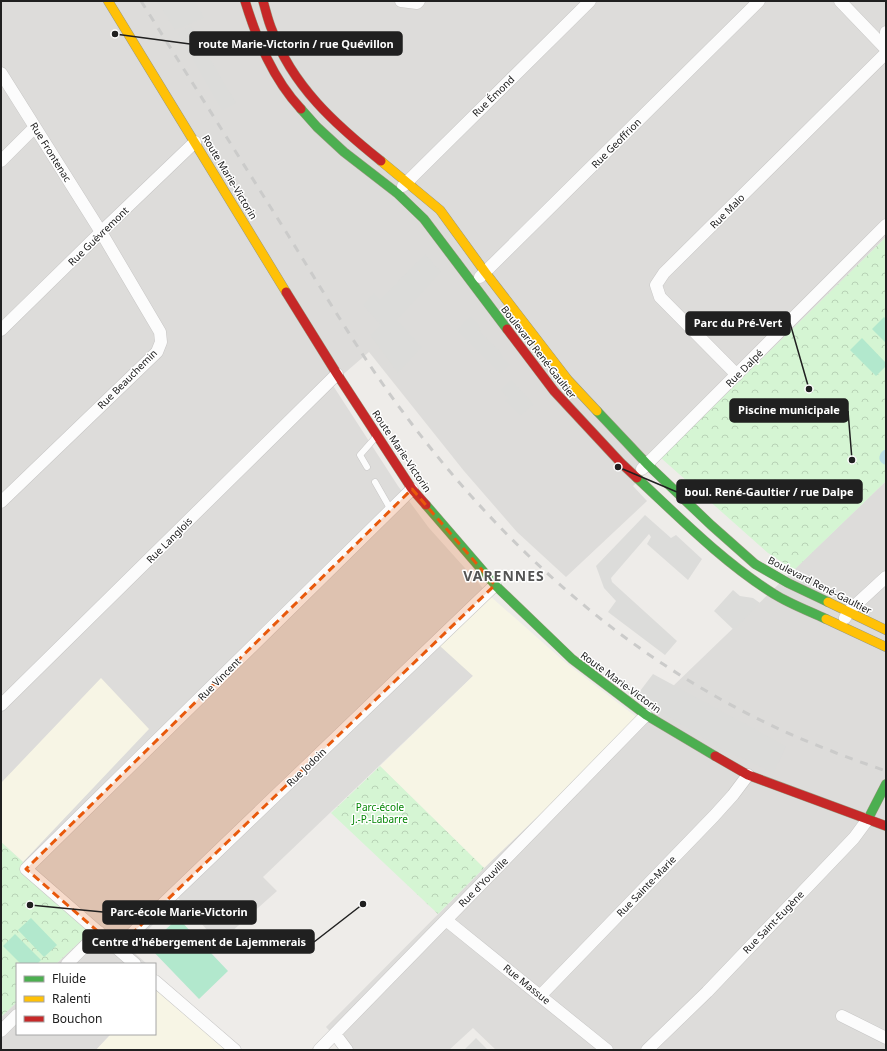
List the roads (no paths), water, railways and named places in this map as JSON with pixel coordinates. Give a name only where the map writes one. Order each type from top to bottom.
[{"type":"street","name":"Route Marie-Victorin","points":[[108,1],[196,142],[337,374],[412,489],[495,585],[572,659],[646,716],[748,775],[886,826]]},
{"type":"street","name":"Boulevard René-Gaultier","points":[[245,1],[254,31],[272,70],[293,101],[317,127],[344,152],[397,193],[424,219],[554,392],[634,476],[746,575],[775,595],[886,647]]},
{"type":"street","name":"Boulevard René-Gaultier","points":[[263,1],[272,31],[287,62],[308,93],[327,114],[355,140],[407,181],[440,210],[485,272],[568,380],[647,464],[755,564],[788,583],[886,630]]},
{"type":"street","points":[[401,1],[417,3],[419,1]]},
{"type":"street","name":"Rue Émond","points":[[397,193],[407,181],[590,1]]},
{"type":"street","name":"Rue Geoffrion","points":[[473,284],[759,1]]},
{"type":"street","points":[[840,1],[886,49]]},
{"type":"street","name":"Rue Malo","points":[[737,375],[660,297],[656,285],[664,273],[886,53]]},
{"type":"street","name":"Rue Frontenac","points":[[1,73],[101,232]]},
{"type":"street","points":[[1,161],[35,127]]},
{"type":"street","name":"Rue Guèvremont","points":[[1,330],[196,142]]},
{"type":"street","name":"Rue Dalpé","points":[[634,476],[886,225]]},
{"type":"street","name":"Rue Beauchemin","points":[[1,502],[157,352],[160,342],[160,332],[101,232]]},
{"type":"street","name":"Rue Langlois","points":[[1,705],[337,374]]},
{"type":"street","name":"Rue Vincent","points":[[99,932],[26,870],[412,489]]},
{"type":"street","points":[[746,575],[755,564]]},
{"type":"street","points":[[840,626],[848,612],[886,577]]},
{"type":"street","name":"Rue Jodoin","points":[[117,948],[495,585]]},
{"type":"street","name":"Rue d'Youville","points":[[319,1050],[646,716]]},
{"type":"street","name":"Rue Sainte-Marie","points":[[541,995],[714,816],[733,795],[748,775]]},
{"type":"street","name":"Rue Saint-Eugène","points":[[647,1050],[707,992],[854,838],[868,819],[886,784]]},
{"type":"street","name":"Rue Massue","points":[[446,920],[541,995],[607,1050]]},
{"type":"street","points":[[68,963],[99,932],[135,963]]},
{"type":"street","points":[[156,982],[235,1050]]},
{"type":"street","points":[[1,1031],[16,1016]]},
{"type":"street","points":[[842,1016],[886,1038]]},
{"type":"street","points":[[335,1034],[347,1050]]},
{"type":"lane","points":[[367,467],[360,455],[378,436]]},
{"type":"lane","points":[[375,482],[391,510]]},
{"type":"water","points":[[886,450],[886,465],[881,463],[879,459],[880,454]]},
{"type":"railway","points":[[141,1],[367,361],[397,404],[430,447],[464,488],[500,527],[538,565],[578,600],[620,633],[682,677],[743,712],[764,722],[836,753],[886,771]]},
{"type":"place","name":"route Marie-Victorin / rue Quévillon","points":[[115,34]]},
{"type":"place","name":"Parc du Pré-Vert","points":[[809,389]]},
{"type":"place","name":"Piscine municipale","points":[[852,460]]},
{"type":"place","name":"boul. René-Gaultier / rue Dalpe","points":[[618,467]]},
{"type":"place","name":"Centre d'hébergement de Lajemmerais","points":[[363,904]]},
{"type":"place","name":"Parc-école Marie-Victorin","points":[[30,905]]},
{"type":"district","name":"VARENNES","points":[[504,575]]},
{"type":"park label","name":"Parc-école J.-P.-Labarre","points":[[380,812]]}]
